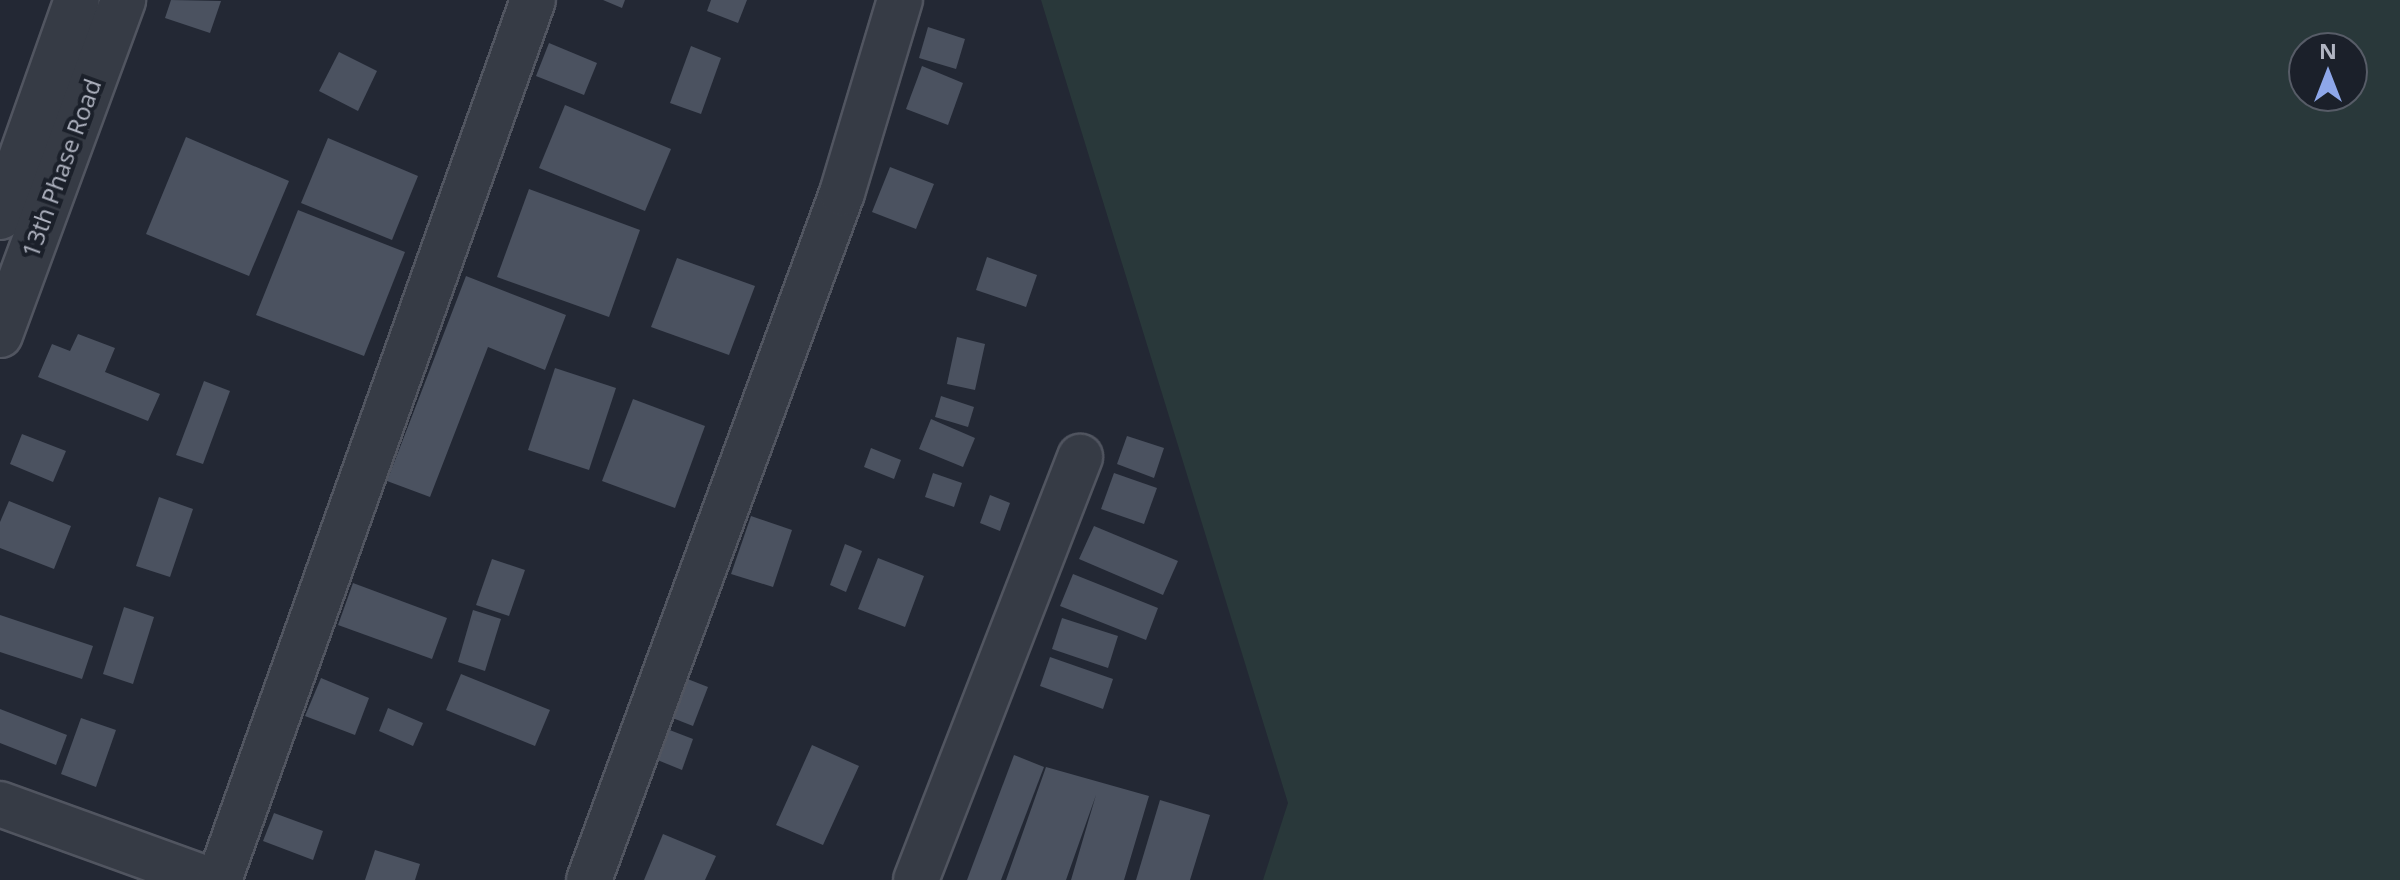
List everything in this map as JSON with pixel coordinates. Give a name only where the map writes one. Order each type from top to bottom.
[{"type":"street","name":"13th Phase Road","points":[[0,217],[77,0]]},
{"type":"street","name":"13th Phase Road","points":[[0,335],[123,0]]},
{"type":"street","points":[[219,880],[533,0]]},
{"type":"street","points":[[589,880],[842,193],[900,0]]},
{"type":"street","points":[[916,880],[1080,457]]},
{"type":"street","points":[[0,804],[210,880]]},
{"type":"shaded area","points":[[1041,0],[2400,0],[2400,880],[1263,880],[1288,803]]},
{"type":"building","points":[[171,0],[221,1],[210,33],[165,18]]},
{"type":"building","points":[[603,0],[625,0],[622,8]]},
{"type":"building","points":[[711,0],[747,0],[738,23],[707,11]]},
{"type":"building","points":[[928,27],[965,39],[956,69],[919,58]]},
{"type":"building","points":[[549,43],[597,63],[584,95],[536,76]]},
{"type":"building","points":[[691,46],[721,58],[701,114],[670,103]]},
{"type":"building","points":[[339,52],[377,71],[358,111],[319,91]]},
{"type":"building","points":[[922,66],[963,83],[948,125],[906,109]]},
{"type":"building","points":[[565,105],[671,149],[645,211],[539,168]]},
{"type":"building","points":[[186,137],[289,181],[249,276],[146,234]]},
{"type":"building","points":[[328,138],[418,176],[392,240],[301,203]]},
{"type":"building","points":[[890,167],[934,184],[916,229],[872,212]]},
{"type":"building","points":[[529,189],[640,230],[609,317],[497,277]]},
{"type":"building","points":[[298,210],[405,252],[364,356],[256,315]]},
{"type":"building","points":[[987,257],[1037,275],[1026,307],[976,290]]},
{"type":"building","points":[[677,258],[755,286],[729,355],[651,327]]},
{"type":"building","points":[[466,276],[566,315],[545,370],[488,347],[430,497],[387,481]]},
{"type":"building","points":[[78,334],[115,348],[105,372],[160,394],[148,421],[38,377],[52,344],[70,351]]},
{"type":"building","points":[[957,337],[985,344],[975,390],[947,384]]},
{"type":"building","points":[[555,368],[616,388],[589,470],[528,450]]},
{"type":"building","points":[[204,381],[230,391],[203,464],[176,455]]},
{"type":"building","points":[[941,396],[974,407],[968,427],[935,417]]},
{"type":"building","points":[[633,399],[705,426],[675,508],[602,481]]},
{"type":"building","points":[[931,419],[975,438],[963,467],[919,449]]},
{"type":"building","points":[[22,434],[66,451],[53,482],[10,464]]},
{"type":"building","points":[[1127,436],[1164,448],[1154,478],[1117,464]]},
{"type":"building","points":[[871,448],[901,460],[894,479],[864,467]]},
{"type":"building","points":[[933,473],[962,483],[954,507],[925,497]]},
{"type":"building","points":[[1114,473],[1157,488],[1144,524],[1101,509]]},
{"type":"building","points":[[990,495],[1010,503],[1000,531],[980,523]]},
{"type":"building","points":[[159,497],[193,509],[170,577],[136,566]]},
{"type":"building","points":[[9,501],[71,526],[54,569],[0,548],[0,522]]},
{"type":"building","points":[[751,516],[792,530],[773,587],[731,574]]},
{"type":"building","points":[[1094,526],[1178,561],[1163,595],[1079,559]]},
{"type":"building","points":[[845,544],[862,551],[846,592],[830,585]]},
{"type":"building","points":[[878,558],[924,576],[905,627],[858,609]]},
{"type":"building","points":[[492,559],[525,570],[509,616],[476,605]]},
{"type":"building","points":[[1073,574],[1158,608],[1146,640],[1060,606]]},
{"type":"building","points":[[353,583],[447,618],[432,659],[338,625]]},
{"type":"building","points":[[124,607],[154,617],[133,684],[103,674]]},
{"type":"building","points":[[473,610],[501,619],[485,671],[458,662]]},
{"type":"building","points":[[0,615],[93,646],[82,679],[0,652]]},
{"type":"building","points":[[1062,618],[1118,636],[1108,668],[1052,649]]},
{"type":"building","points":[[1050,657],[1113,679],[1103,709],[1040,686]]},
{"type":"building","points":[[461,674],[550,710],[535,746],[446,710]]},
{"type":"building","points":[[321,678],[369,698],[355,735],[305,716]]},
{"type":"building","points":[[685,678],[708,687],[693,726],[670,717]]},
{"type":"building","points":[[388,708],[423,723],[413,746],[379,731]]},
{"type":"building","points":[[0,709],[67,735],[56,765],[0,743]]},
{"type":"building","points":[[81,718],[116,730],[96,787],[61,774]]},
{"type":"building","points":[[667,729],[693,739],[682,770],[655,759]]},
{"type":"building","points":[[812,745],[859,766],[823,845],[776,825]]},
{"type":"building","points":[[1014,755],[1044,767],[1001,880],[967,880]]},
{"type":"building","points":[[1046,767],[1149,796],[1124,880],[1071,880],[1096,795],[1066,880],[1006,880]]},
{"type":"building","points":[[1160,800],[1210,815],[1190,880],[1136,880]]},
{"type":"building","points":[[274,813],[323,831],[313,860],[263,841]]},
{"type":"building","points":[[663,834],[716,856],[705,880],[644,880]]},
{"type":"building","points":[[375,850],[420,864],[415,880],[365,880]]}]
